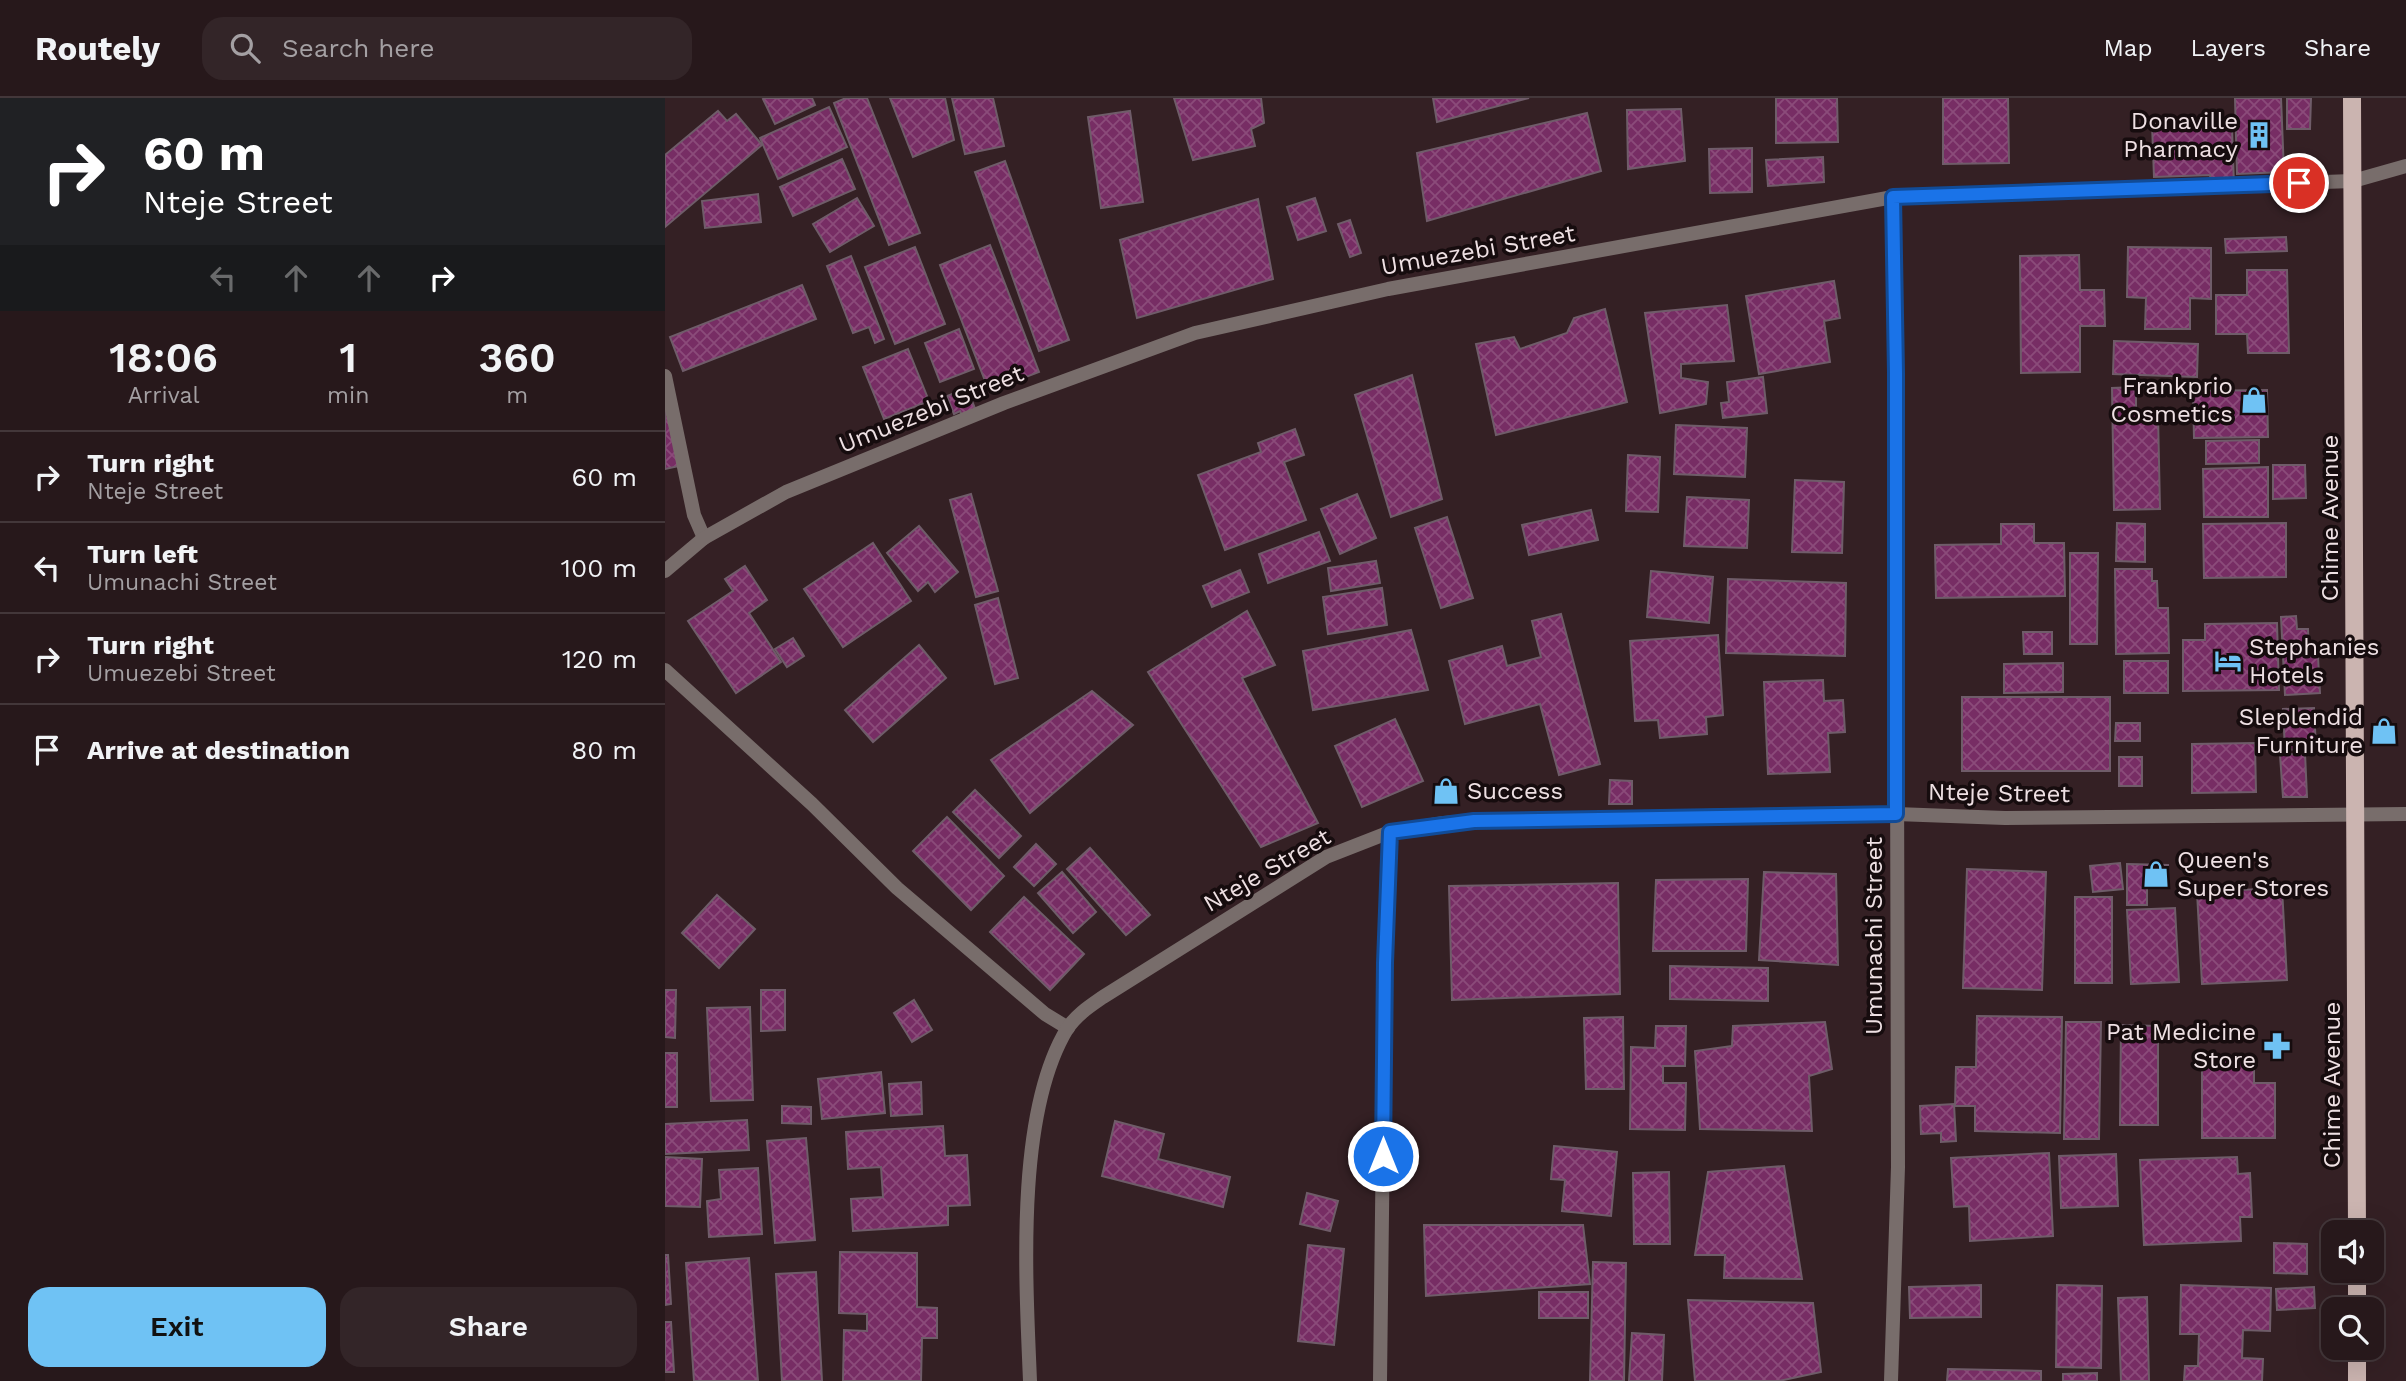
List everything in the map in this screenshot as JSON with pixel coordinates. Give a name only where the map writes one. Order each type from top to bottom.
[{"type":"main road","name":"Chime Avenue","points":[[2352,98],[2357,1220]]},
{"type":"main road","points":[[2357,1360],[2357,1381]]},
{"type":"street","name":"Umuezebi Street","points":[[665,571],[704,538],[786,492],[1005,404],[1195,332],[1388,289],[1893,197],[2353,181],[2406,166]]},
{"type":"street","name":"Umunachi Street","points":[[1891,1381],[1898,1167],[1896,359],[1893,197]]},
{"type":"street","points":[[665,376],[694,515],[704,538]]},
{"type":"street","points":[[665,670],[812,804],[897,888],[1045,1014],[1068,1028]]},
{"type":"street","name":"Nteje Street","points":[[1030,1381],[1027,1294],[1030,1170],[1037,1116],[1050,1065],[1068,1028],[1085,1009],[1103,997],[1326,857],[1390,832],[1474,821],[1896,814],[2005,818],[2406,814]]},
{"type":"street","points":[[1380,1381],[1385,963],[1390,832]]},
{"type":"building","points":[[812,98],[815,105],[775,124],[763,99]]},
{"type":"building","points":[[846,98],[867,98],[920,233],[889,245],[834,103]]},
{"type":"building","points":[[890,98],[945,98],[954,140],[913,157]]},
{"type":"building","points":[[952,98],[993,98],[1004,146],[965,154]]},
{"type":"building","points":[[1174,98],[1261,98],[1264,123],[1251,129],[1255,146],[1193,160]]},
{"type":"building","points":[[1433,98],[1529,98],[1437,122]]},
{"type":"building","points":[[1776,98],[1837,98],[1838,142],[1776,143]]},
{"type":"building","points":[[1943,98],[2008,98],[2009,163],[1943,164]]},
{"type":"building","name":"Donaville Pharmacy","points":[[2235,98],[2281,98],[2284,172],[2237,174]]},
{"type":"building","points":[[2287,98],[2311,98],[2310,129],[2287,129]]},
{"type":"building","points":[[829,107],[847,147],[778,179],[760,138]]},
{"type":"building","points":[[1681,109],[1685,161],[1628,169],[1627,110]]},
{"type":"building","points":[[718,111],[727,121],[736,114],[762,145],[665,227],[665,155]]},
{"type":"building","points":[[1130,111],[1143,202],[1101,208],[1088,117]]},
{"type":"building","points":[[1587,113],[1601,171],[1427,221],[1417,153]]},
{"type":"building","points":[[2204,122],[2204,129],[2232,128],[2234,185],[2211,186],[2210,175],[2154,177],[2152,124]]},
{"type":"building","points":[[1752,148],[1752,192],[1710,193],[1709,149]]},
{"type":"building","points":[[1823,157],[1824,182],[1768,186],[1766,160]]},
{"type":"building","points":[[842,159],[855,189],[793,216],[780,187]]},
{"type":"building","points":[[1005,161],[1069,340],[1039,351],[975,172]]},
{"type":"building","points":[[758,194],[761,222],[705,228],[702,201]]},
{"type":"building","points":[[857,198],[874,226],[830,252],[813,224]]},
{"type":"building","points":[[1315,198],[1326,231],[1298,240],[1287,207]]},
{"type":"building","points":[[1258,199],[1273,279],[1137,318],[1120,240]]},
{"type":"building","points":[[1350,220],[1361,253],[1350,257],[1338,224]]},
{"type":"building","points":[[2286,237],[2287,251],[2226,253],[2225,239]]},
{"type":"building","points":[[990,245],[1039,372],[989,391],[940,265]]},
{"type":"building","points":[[915,247],[945,324],[895,344],[865,267]]},
{"type":"building","points":[[2128,247],[2211,248],[2211,299],[2190,298],[2190,329],[2145,329],[2146,298],[2127,297]]},
{"type":"building","points":[[2079,255],[2080,290],[2104,290],[2105,326],[2080,326],[2080,372],[2021,373],[2020,256]]},
{"type":"building","points":[[851,256],[884,339],[875,343],[869,327],[853,333],[827,266]]},
{"type":"building","points":[[2247,270],[2287,270],[2289,353],[2248,353],[2247,334],[2216,334],[2216,295],[2247,295]]},
{"type":"building","points":[[1834,281],[1840,318],[1824,321],[1830,362],[1759,374],[1746,296]]},
{"type":"building","points":[[802,285],[816,319],[683,371],[670,337]]},
{"type":"building","points":[[1727,305],[1734,361],[1681,364],[1681,378],[1708,382],[1706,404],[1660,413],[1645,313]]},
{"type":"building","points":[[1605,309],[1627,402],[1496,435],[1476,344],[1514,337],[1520,349],[1567,333],[1574,318]]},
{"type":"building","points":[[959,329],[974,369],[940,382],[925,343]]},
{"type":"building","points":[[2114,341],[2198,344],[2197,377],[2113,374]]},
{"type":"building","points":[[908,349],[929,401],[884,419],[863,367]]},
{"type":"building","points":[[1412,375],[1442,499],[1391,517],[1355,395]]},
{"type":"building","points":[[1763,377],[1767,413],[1723,418],[1721,403],[1729,402],[1727,382]]},
{"type":"building","points":[[2136,387],[2136,414],[2158,414],[2160,509],[2114,510],[2112,388]]},
{"type":"building","points":[[967,388],[976,411],[963,417],[960,411],[954,414],[947,396]]},
{"type":"building","points":[[2267,390],[2268,437],[2194,438],[2193,391]]},
{"type":"building","points":[[665,398],[679,466],[665,469]]},
{"type":"building","points":[[1676,425],[1747,428],[1745,477],[1674,474]]},
{"type":"building","points":[[1295,429],[1304,455],[1284,462],[1306,520],[1225,550],[1198,475],[1261,452],[1258,443]]},
{"type":"building","points":[[2259,440],[2259,463],[2206,464],[2206,441]]},
{"type":"building","points":[[1628,455],[1660,457],[1658,512],[1626,511]]},
{"type":"building","points":[[2273,465],[2305,465],[2306,498],[2273,499]]},
{"type":"building","points":[[2268,467],[2268,517],[2204,517],[2203,469]]},
{"type":"building","points":[[1795,480],[1844,482],[1842,553],[1792,552]]},
{"type":"building","points":[[971,494],[998,591],[976,597],[950,500]]},
{"type":"building","points":[[1357,494],[1376,538],[1340,554],[1321,509]]},
{"type":"building","points":[[1687,497],[1749,500],[1747,548],[1684,546]]},
{"type":"building","points":[[1591,510],[1598,540],[1529,555],[1522,525]]},
{"type":"building","points":[[1447,517],[1473,598],[1441,608],[1415,528]]},
{"type":"building","points":[[2117,523],[2145,524],[2145,562],[2116,561]]},
{"type":"building","points":[[2286,523],[2286,577],[2204,578],[2203,524]]},
{"type":"building","points":[[2001,524],[2034,524],[2034,543],[2064,543],[2065,596],[1936,598],[1935,545],[2001,544]]},
{"type":"building","points":[[919,526],[958,572],[935,592],[928,582],[918,591],[887,553]]},
{"type":"building","points":[[1319,532],[1330,561],[1268,583],[1259,554]]},
{"type":"building","points":[[873,543],[911,601],[843,647],[804,589]]},
{"type":"building","points":[[2070,553],[2098,553],[2097,644],[2070,644]]},
{"type":"building","points":[[1376,561],[1380,583],[1331,591],[1328,568]]},
{"type":"building","points":[[745,566],[767,600],[749,613],[781,662],[736,693],[688,621],[733,591],[725,579]]},
{"type":"building","points":[[2115,569],[2152,569],[2152,581],[2157,581],[2158,608],[2168,608],[2169,653],[2116,654]]},
{"type":"building","points":[[1240,570],[1249,592],[1212,607],[1203,586]]},
{"type":"building","points":[[1651,571],[1713,577],[1709,623],[1647,617]]},
{"type":"building","points":[[1728,579],[1846,583],[1845,656],[1726,653]]},
{"type":"building","points":[[1382,588],[1387,625],[1328,634],[1323,597]]},
{"type":"building","points":[[998,598],[1018,678],[995,684],[975,605]]},
{"type":"building","points":[[1247,611],[1275,665],[1242,678],[1318,823],[1261,847],[1148,672]]},
{"type":"building","points":[[1561,614],[1600,764],[1559,775],[1540,704],[1465,724],[1449,661],[1502,646],[1507,666],[1541,657],[1532,621]]},
{"type":"building","points":[[2296,616],[2297,629],[2308,629],[2309,656],[2318,656],[2320,693],[2285,695],[2281,617]]},
{"type":"building","points":[[2277,623],[2279,690],[2183,691],[2183,640],[2205,640],[2205,624]]},
{"type":"building","points":[[1411,630],[1428,690],[1313,710],[1303,651]]},
{"type":"building","points":[[2023,632],[2052,632],[2052,654],[2024,654]]},
{"type":"building","points":[[1718,635],[1723,715],[1706,717],[1707,734],[1660,738],[1658,720],[1635,721],[1630,641]]},
{"type":"building","points":[[793,638],[804,656],[787,667],[775,649]]},
{"type":"building","points":[[919,645],[946,678],[873,742],[845,710]]},
{"type":"building","points":[[2124,661],[2168,661],[2168,693],[2124,693]]},
{"type":"building","points":[[2063,663],[2063,692],[2004,693],[2004,664]]},
{"type":"building","points":[[1823,680],[1824,701],[1843,700],[1845,732],[1828,733],[1830,772],[1768,774],[1764,682]]},
{"type":"building","points":[[1092,691],[1133,725],[1030,813],[991,760]]},
{"type":"building","points":[[1962,697],[2110,697],[2110,771],[1962,771]]},
{"type":"building","points":[[2314,708],[2316,748],[2285,750],[2283,709]]},
{"type":"building","points":[[1395,719],[1423,781],[1362,807],[1335,746]]},
{"type":"building","points":[[2116,723],[2140,723],[2140,741],[2115,741]]},
{"type":"building","points":[[2255,743],[2256,792],[2192,793],[2192,744]]},
{"type":"building","points":[[2305,753],[2307,797],[2283,797],[2280,755]]},
{"type":"building","points":[[2119,757],[2142,757],[2142,786],[2119,786]]},
{"type":"building","points":[[1610,780],[1632,781],[1632,804],[1609,804]]},
{"type":"building","points":[[975,790],[1021,836],[999,858],[953,812]]},
{"type":"building","points":[[947,817],[1004,876],[971,910],[913,851]]},
{"type":"building","points":[[1036,844],[1056,864],[1034,886],[1014,867]]},
{"type":"building","points":[[1090,848],[1150,915],[1126,935],[1067,869]]},
{"type":"building","points":[[2120,863],[2123,889],[2093,892],[2090,866]]},
{"type":"building","points":[[2127,864],[2168,865],[2168,887],[2147,887],[2147,905],[2127,905]]},
{"type":"building","points":[[1967,869],[2046,872],[2042,990],[1963,988]]},
{"type":"building","points":[[1062,872],[1096,912],[1073,933],[1038,893]]},
{"type":"building","points":[[1764,872],[1836,874],[1838,965],[1759,960]]},
{"type":"building","points":[[1748,879],[1746,951],[1653,951],[1656,880]]},
{"type":"building","points":[[1618,883],[1620,994],[1452,1000],[1449,886]]},
{"type":"building","points":[[2282,888],[2287,980],[2202,984],[2197,892]]},
{"type":"building","points":[[717,895],[755,929],[719,968],[682,933]]},
{"type":"building","points":[[1024,897],[1084,954],[1050,990],[990,932]]},
{"type":"building","points":[[2075,897],[2112,897],[2112,983],[2075,983]]},
{"type":"building","points":[[2175,908],[2179,982],[2131,984],[2127,910]]},
{"type":"building","points":[[1670,966],[1768,968],[1768,1001],[1670,999]]},
{"type":"building","points":[[665,990],[676,990],[675,1038],[665,1037]]},
{"type":"building","points":[[761,990],[785,990],[785,1030],[761,1031]]},
{"type":"building","points":[[914,1000],[932,1030],[912,1042],[894,1013]]},
{"type":"building","points":[[750,1007],[753,1100],[711,1101],[707,1008]]},
{"type":"building","points":[[1977,1016],[2062,1017],[2060,1133],[1975,1131],[1975,1106],[1955,1106],[1956,1067],[1976,1067]]},
{"type":"building","points":[[1623,1017],[1624,1089],[1586,1089],[1584,1018]]},
{"type":"building","points":[[1825,1022],[1832,1069],[1809,1076],[1812,1131],[1700,1129],[1695,1051],[1732,1046],[1733,1026]]},
{"type":"building","points":[[2066,1022],[2101,1022],[2099,1139],[2064,1139]]},
{"type":"building","points":[[2121,1025],[2158,1026],[2158,1125],[2120,1125]]},
{"type":"building","points":[[1656,1026],[1686,1026],[1685,1066],[1663,1066],[1663,1083],[1686,1083],[1685,1130],[1630,1129],[1631,1047],[1655,1048]]},
{"type":"building","points":[[665,1053],[677,1053],[677,1107],[665,1107]]},
{"type":"building","points":[[2202,1059],[2254,1059],[2254,1083],[2275,1083],[2275,1138],[2202,1138]]},
{"type":"building","points":[[881,1072],[885,1113],[822,1119],[818,1079]]},
{"type":"building","points":[[921,1082],[922,1114],[891,1116],[889,1084]]},
{"type":"building","points":[[1954,1104],[1956,1141],[1941,1142],[1941,1133],[1921,1134],[1920,1106]]},
{"type":"building","points":[[782,1106],[811,1107],[811,1124],[782,1123]]},
{"type":"building","points":[[747,1120],[749,1150],[665,1154],[665,1124]]},
{"type":"building","points":[[1115,1121],[1164,1134],[1158,1159],[1230,1177],[1223,1207],[1102,1176]]},
{"type":"building","points":[[943,1126],[945,1156],[967,1155],[970,1205],[948,1206],[948,1225],[853,1231],[851,1199],[883,1197],[881,1167],[848,1169],[846,1132]]},
{"type":"building","points":[[806,1138],[815,1240],[775,1243],[767,1141]]},
{"type":"building","points":[[1554,1146],[1617,1152],[1611,1216],[1562,1211],[1565,1180],[1551,1179]]},
{"type":"building","points":[[2049,1153],[2053,1236],[1970,1241],[1969,1206],[1954,1207],[1951,1158]]},
{"type":"building","points":[[2116,1154],[2118,1206],[2061,1208],[2059,1156]]},
{"type":"building","points":[[665,1157],[702,1159],[700,1207],[665,1206]]},
{"type":"building","points":[[2237,1157],[2238,1174],[2250,1173],[2252,1217],[2240,1217],[2241,1241],[2144,1245],[2140,1160]]},
{"type":"building","points":[[1784,1166],[1802,1279],[1724,1278],[1725,1255],[1695,1255],[1708,1172]]},
{"type":"building","points":[[758,1168],[762,1234],[709,1237],[707,1201],[721,1199],[719,1170]]},
{"type":"building","points":[[1669,1172],[1670,1244],[1634,1244],[1633,1173]]},
{"type":"building","points":[[1307,1193],[1338,1201],[1330,1231],[1300,1224]]},
{"type":"building","points":[[1424,1225],[1583,1225],[1590,1284],[1426,1296]]},
{"type":"building","points":[[2274,1243],[2307,1244],[2307,1274],[2274,1273]]},
{"type":"building","points":[[1308,1245],[1344,1249],[1334,1345],[1298,1341]]},
{"type":"building","points":[[840,1252],[917,1253],[917,1307],[937,1308],[937,1338],[922,1338],[921,1381],[843,1381],[844,1330],[867,1331],[867,1314],[839,1313]]},
{"type":"building","points":[[665,1255],[668,1255],[671,1304],[665,1305]]},
{"type":"building","points":[[749,1258],[758,1381],[694,1381],[686,1263]]},
{"type":"building","points":[[1593,1262],[1626,1263],[1624,1381],[1590,1381]]},
{"type":"building","points":[[816,1272],[822,1381],[782,1381],[776,1274]]},
{"type":"building","points":[[1981,1285],[1981,1317],[1910,1318],[1909,1287]]},
{"type":"building","points":[[2057,1285],[2102,1286],[2101,1368],[2056,1367]]},
{"type":"building","points":[[2181,1285],[2271,1288],[2270,1331],[2243,1330],[2242,1358],[2263,1359],[2262,1381],[2184,1381],[2185,1366],[2198,1366],[2199,1334],[2180,1334]]},
{"type":"building","points":[[2314,1287],[2315,1308],[2277,1310],[2276,1289]]},
{"type":"building","points":[[1539,1292],[1588,1292],[1588,1318],[1539,1318]]},
{"type":"building","points":[[2147,1297],[2149,1381],[2121,1381],[2118,1298]]},
{"type":"building","points":[[1688,1300],[1813,1303],[1821,1372],[1779,1381],[1695,1381]]},
{"type":"building","points":[[665,1322],[671,1322],[674,1372],[665,1372]]},
{"type":"building","points":[[1632,1333],[1664,1335],[1662,1381],[1629,1381]]},
{"type":"building","points":[[1948,1369],[2041,1371],[2041,1381],[1947,1381]]},
{"type":"building","points":[[2097,1373],[2097,1381],[2063,1381],[2063,1374]]},
{"type":"place","name":"Donaville Pharmacy","points":[[2259,135]]},
{"type":"place","name":"Frankprio Cosmetics","points":[[2254,400]]},
{"type":"place","name":"Stephanies Hotels","points":[[2228,661]]},
{"type":"place","name":"Sleplendid Furniture","points":[[2384,731]]},
{"type":"place","name":"Success","points":[[1446,791]]},
{"type":"place","name":"Queen's Super Stores","points":[[2156,874]]},
{"type":"place","name":"Pat Medicine Store","points":[[2277,1046]]},
{"type":"route","points":[[1383,1156],[1385,963],[1390,832],[1474,821],[1896,814],[1896,373],[1893,197],[2299,183]]}]
